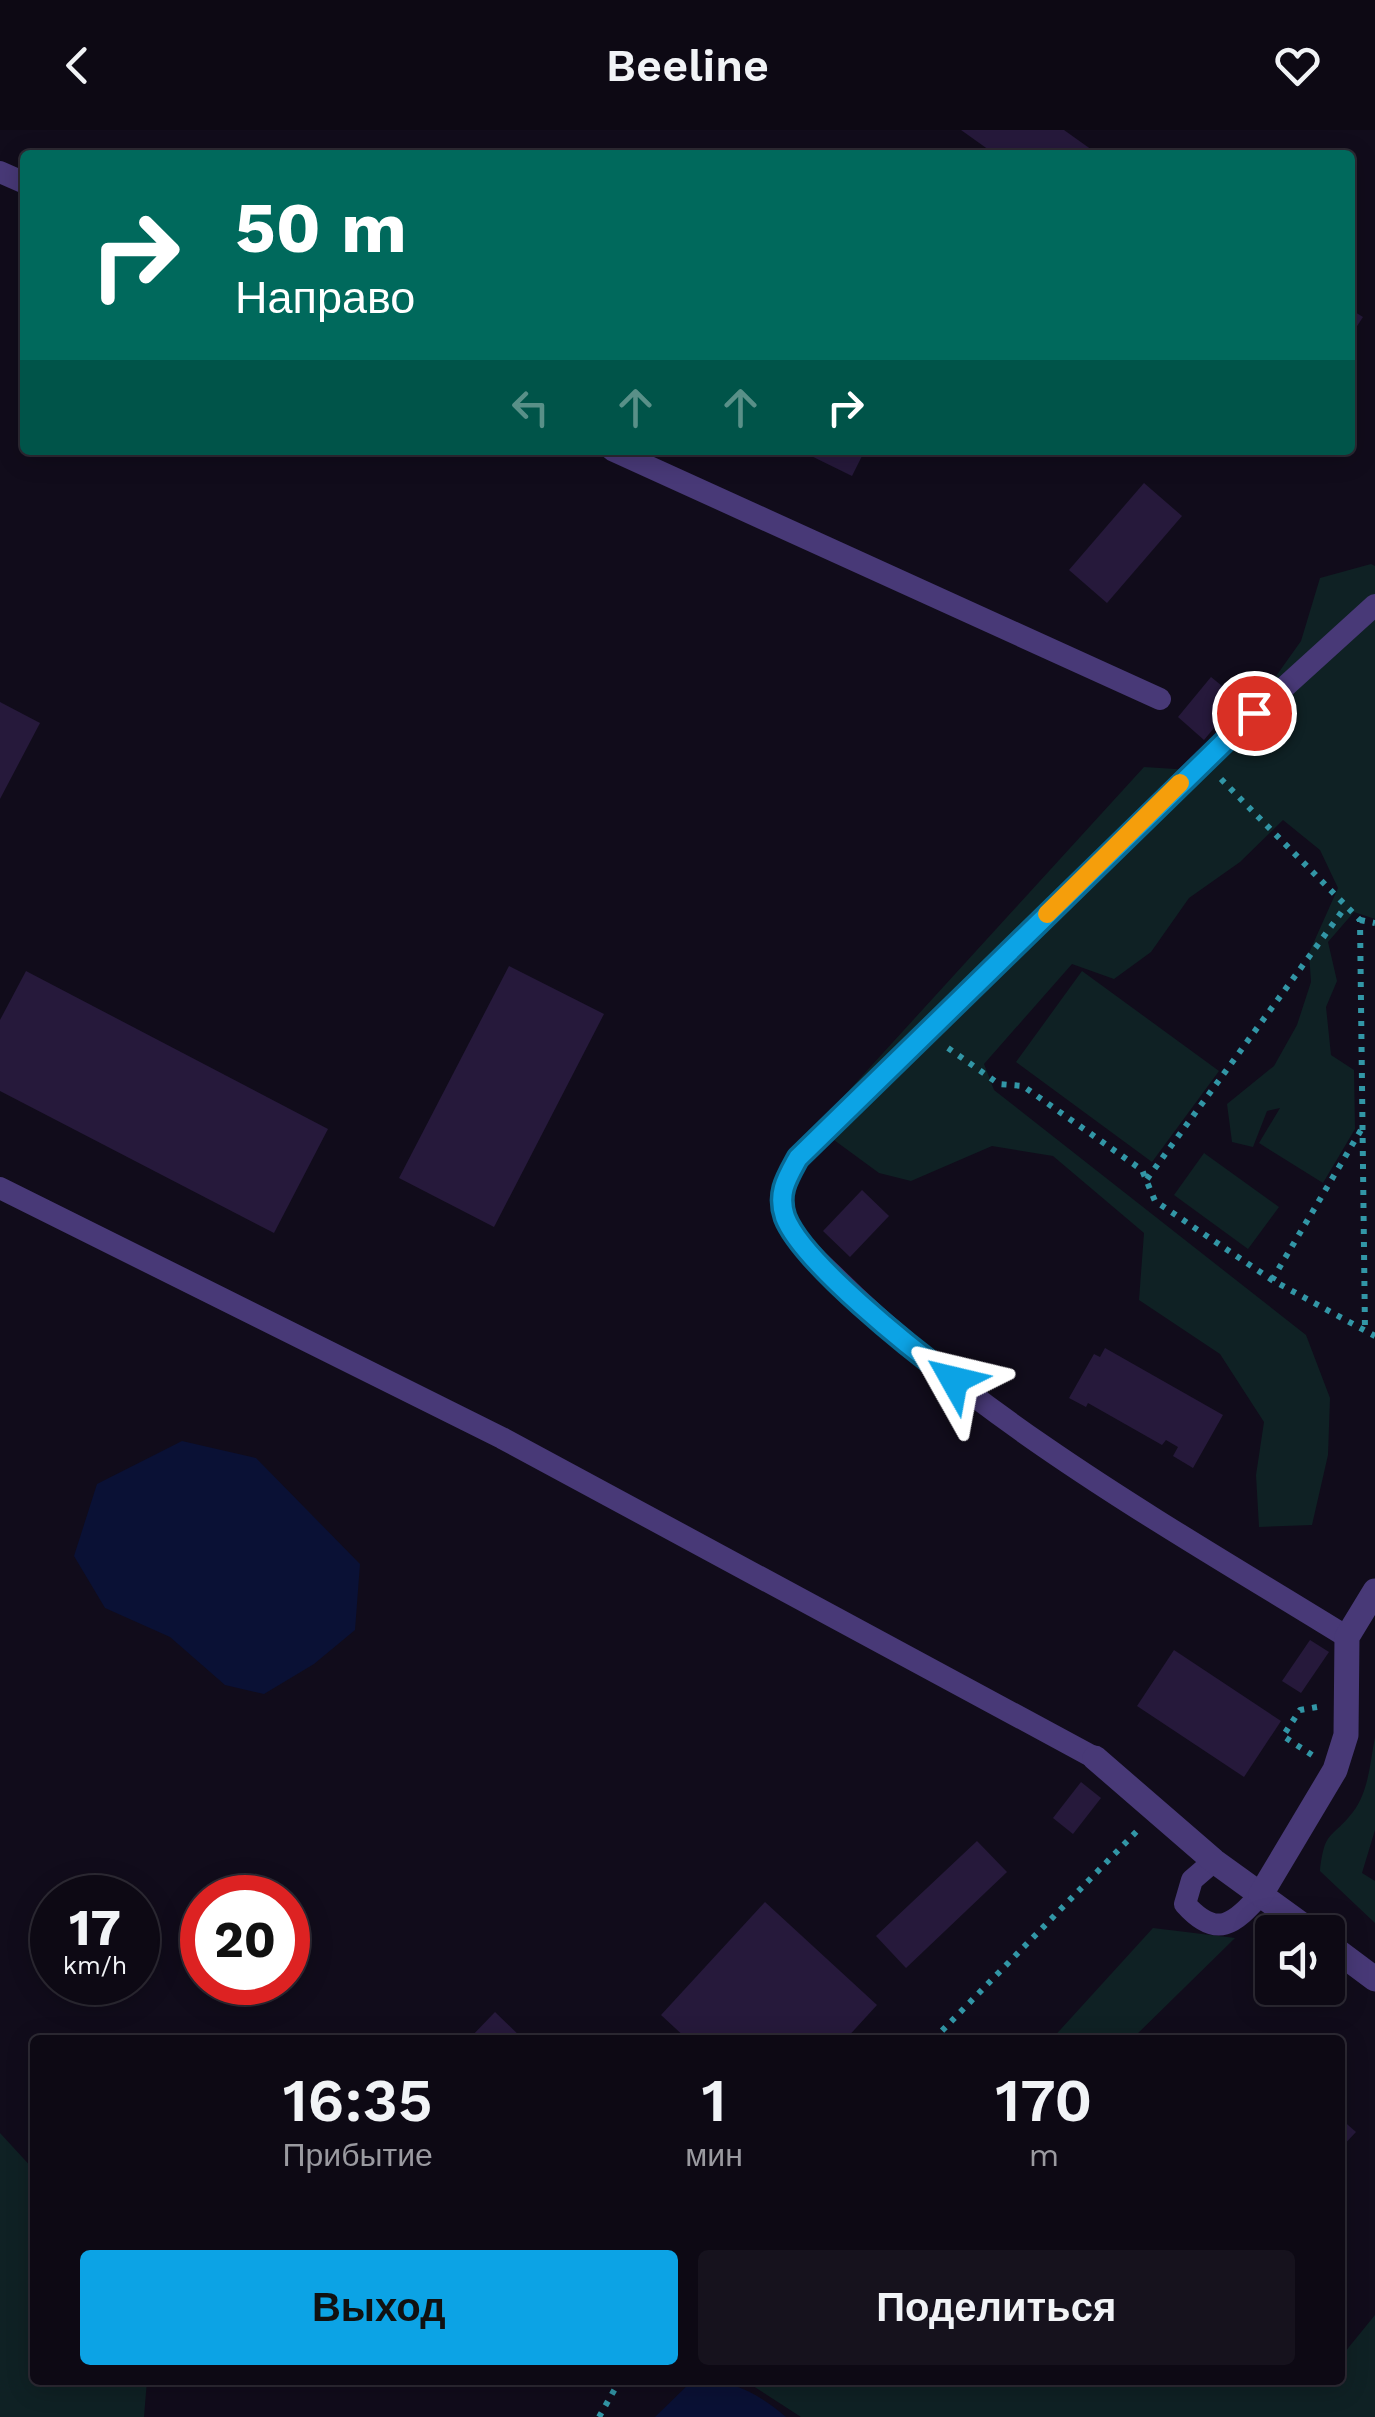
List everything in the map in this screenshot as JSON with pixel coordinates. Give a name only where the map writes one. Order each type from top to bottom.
[{"type":"street","points":[[1260,1894],[1335,1770],[1346,1734],[1347,1637],[1375,1591]]},
{"type":"street","points":[[1095,1758],[1214,1861],[1289,1915]]},
{"type":"street","points":[[1345,1956],[1375,1978]]},
{"type":"lane","points":[[623,455],[1160,699]]},
{"type":"lane","points":[[1347,1637],[1189,1539],[981,1400],[899,1340],[802,1244],[785,1216],[782,1186],[798,1158],[926,1032],[1203,761],[1375,605]]},
{"type":"lane","points":[[0,1188],[502,1438],[1095,1758]]},
{"type":"lane","points":[[1214,1861],[1192,1880],[1185,1904],[1198,1918],[1219,1926],[1236,1921],[1260,1894]]},
{"type":"path","points":[[1203,761],[1360,920],[1375,923]]},
{"type":"path","points":[[1147,1179],[1346,906]]},
{"type":"path","points":[[1360,920],[1365,1331]]},
{"type":"path","points":[[926,1032],[999,1084],[1024,1086],[1142,1170],[1148,1192],[1156,1201],[1272,1280],[1375,1336]]},
{"type":"path","points":[[1272,1280],[1362,1128]]},
{"type":"path","points":[[1335,1770],[1283,1736],[1300,1710],[1346,1701]]},
{"type":"path","points":[[938,2035],[1156,1813]]},
{"type":"path","points":[[599,2417],[617,2385]]},
{"type":"shaded area","points":[[1375,566],[1375,919],[1354,912],[1328,942],[1337,981],[1326,1007],[1331,1055],[1354,1070],[1355,1129],[1323,1183],[1259,1143],[1280,1108],[1267,1111],[1253,1147],[1232,1142],[1227,1104],[1274,1066],[1297,1025],[1311,982],[1309,953],[1338,888],[1320,850],[1283,820],[1240,862],[1189,898],[1151,952],[1114,979],[1072,964],[984,1064],[994,1090],[1306,1335],[1330,1398],[1328,1455],[1312,1525],[1259,1527],[1256,1475],[1264,1422],[1220,1354],[1139,1300],[1144,1233],[1053,1156],[992,1146],[911,1181],[879,1173],[834,1140],[814,1153],[810,1133],[1144,767],[1191,770],[1256,704],[1301,641],[1320,578]]},
{"type":"shaded area","points":[[1082,971],[1219,1071],[1152,1162],[1016,1062]]},
{"type":"shaded area","points":[[1204,1153],[1279,1207],[1248,1249],[1174,1195]]},
{"type":"shaded area","points":[[1375,1737],[1375,1830],[1362,1873],[1375,1881],[1375,1923],[1320,1871],[1327,1842],[1362,1795]]},
{"type":"shaded area","points":[[1153,1928],[1235,1938],[1136,2035],[1056,2035]]},
{"type":"shaded area","points":[[0,2133],[30,2166],[30,2385],[147,2385],[144,2417],[0,2417]]},
{"type":"shaded area","points":[[1375,2315],[1375,2417],[801,2417],[752,2385],[1345,2385],[1345,2352]]},
{"type":"water","points":[[182,1441],[256,1458],[360,1564],[355,1630],[314,1664],[264,1694],[225,1685],[170,1637],[105,1608],[74,1556],[97,1484]]},
{"type":"water","points":[[688,2385],[730,2385],[765,2401],[786,2417],[655,2417]]},
{"type":"building","points":[[961,130],[1064,130],[1092,150],[989,150]]},
{"type":"building","points":[[1355,312],[1363,317],[1355,329]]},
{"type":"building","points":[[809,455],[862,455],[852,476]]},
{"type":"building","points":[[1144,483],[1182,516],[1107,603],[1069,570]]},
{"type":"building","points":[[1211,677],[1238,699],[1204,740],[1178,717]]},
{"type":"building","points":[[0,702],[40,723],[0,799]]},
{"type":"building","points":[[509,966],[604,1014],[494,1227],[399,1178]]},
{"type":"building","points":[[26,971],[328,1129],[274,1233],[0,1091],[0,1020]]},
{"type":"building","points":[[862,1190],[889,1216],[850,1257],[823,1231]]},
{"type":"building","points":[[1105,1348],[1223,1415],[1193,1468],[1173,1456],[1178,1447],[1166,1440],[1162,1445],[1088,1403],[1086,1407],[1069,1398],[1094,1354],[1100,1357]]},
{"type":"building","points":[[1310,1640],[1329,1652],[1301,1693],[1282,1681]]},
{"type":"building","points":[[1174,1650],[1281,1721],[1244,1777],[1137,1706]]},
{"type":"building","points":[[1081,1782],[1101,1798],[1073,1834],[1053,1818]]},
{"type":"building","points":[[977,1841],[1007,1872],[906,1968],[876,1936]]},
{"type":"building","points":[[765,1902],[877,2005],[850,2035],[683,2035],[661,2015]]},
{"type":"building","points":[[495,2012],[519,2035],[473,2035]]},
{"type":"building","points":[[1345,2122],[1356,2132],[1345,2144]]},
{"type":"slow traffic","points":[[1047,914],[1180,783]]},
{"type":"route","points":[[954,1380],[899,1340],[802,1244],[785,1216],[782,1186],[798,1158],[1254,713]]}]
